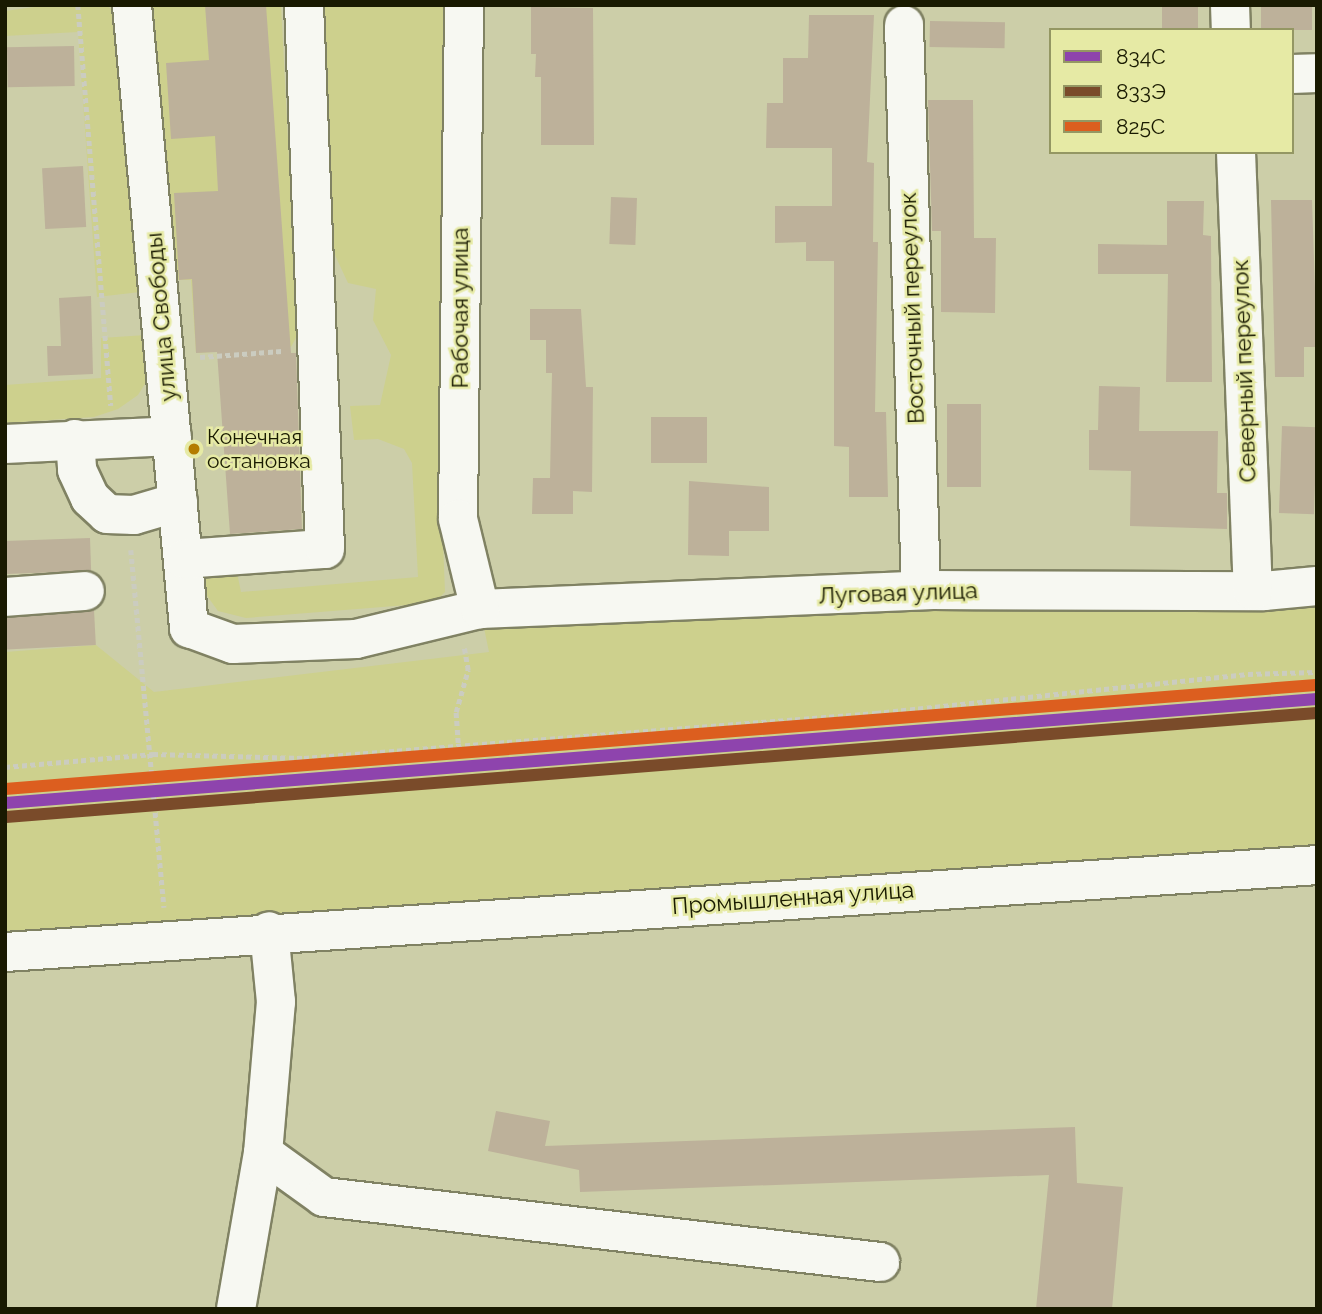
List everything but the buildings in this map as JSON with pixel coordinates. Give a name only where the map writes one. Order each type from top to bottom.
[{"type":"street","name":"улица Свободы","points":[[132,5],[189,628]]},
{"type":"street","points":[[184,559],[326,549],[304,5]]},
{"type":"street","name":"Рабочая улица","points":[[464,5],[458,519],[469,612]]},
{"type":"street","points":[[1230,5],[1231,28]]},
{"type":"street","name":"Восточный переулок","points":[[904,25],[921,590]]},
{"type":"street","points":[[1294,74],[1317,73]]},
{"type":"street","name":"Северный переулок","points":[[1236,154],[1253,591]]},
{"type":"street","points":[[5,444],[172,436]]},
{"type":"street","points":[[75,439],[77,470],[90,498],[107,514],[127,515],[178,502]]},
{"type":"street","name":"Луговая улица","points":[[189,628],[233,644],[356,639],[469,612],[921,590],[1253,591],[1317,586]]},
{"type":"street","points":[[5,597],[85,591]]},
{"type":"street","name":"Промышленная улица","points":[[5,952],[270,932],[1317,865]]},
{"type":"street","points":[[236,1309],[263,1153],[276,1002],[270,932]]},
{"type":"street","points":[[263,1153],[324,1196],[880,1262]]},
{"type":"path","points":[[78,5],[114,438]]},
{"type":"path","points":[[196,358],[318,348]]},
{"type":"path","points":[[127,515],[153,754],[166,940]]},
{"type":"path","points":[[458,743],[456,712],[468,670],[469,612]]},
{"type":"path","points":[[5,767],[153,754],[304,758],[458,743],[876,713],[1248,674],[1317,672]]},
{"type":"green space","points":[[49,5],[106,5],[114,11],[140,292],[97,297],[78,32],[5,36],[5,11]]},
{"type":"green space","points":[[151,5],[281,5],[298,334],[291,347],[196,353],[191,280],[177,280],[167,239]]},
{"type":"green space","points":[[324,5],[464,5],[442,518],[445,592],[437,600],[420,604],[246,618],[218,611],[205,593],[202,577],[235,563],[241,592],[418,577],[412,463],[404,449],[378,439],[354,440],[350,406],[380,405],[391,355],[373,320],[376,289],[348,283],[334,253]]},
{"type":"green space","points":[[146,335],[148,379],[138,395],[118,409],[94,417],[5,423],[5,385],[101,378],[101,338]]},
{"type":"green space","points":[[1317,600],[1317,852],[5,936],[5,652],[96,645],[154,692],[489,652],[483,623],[916,605]]},
{"type":"transit line","name":"825С","points":[[5,789],[1316,685]]},
{"type":"transit line","name":"834С","points":[[5,803],[1317,699]]},
{"type":"transit line","name":"833Э","points":[[6,817],[1317,713]]},
{"type":"place","name":"Конечная остановка","points":[[194,449]]}]
